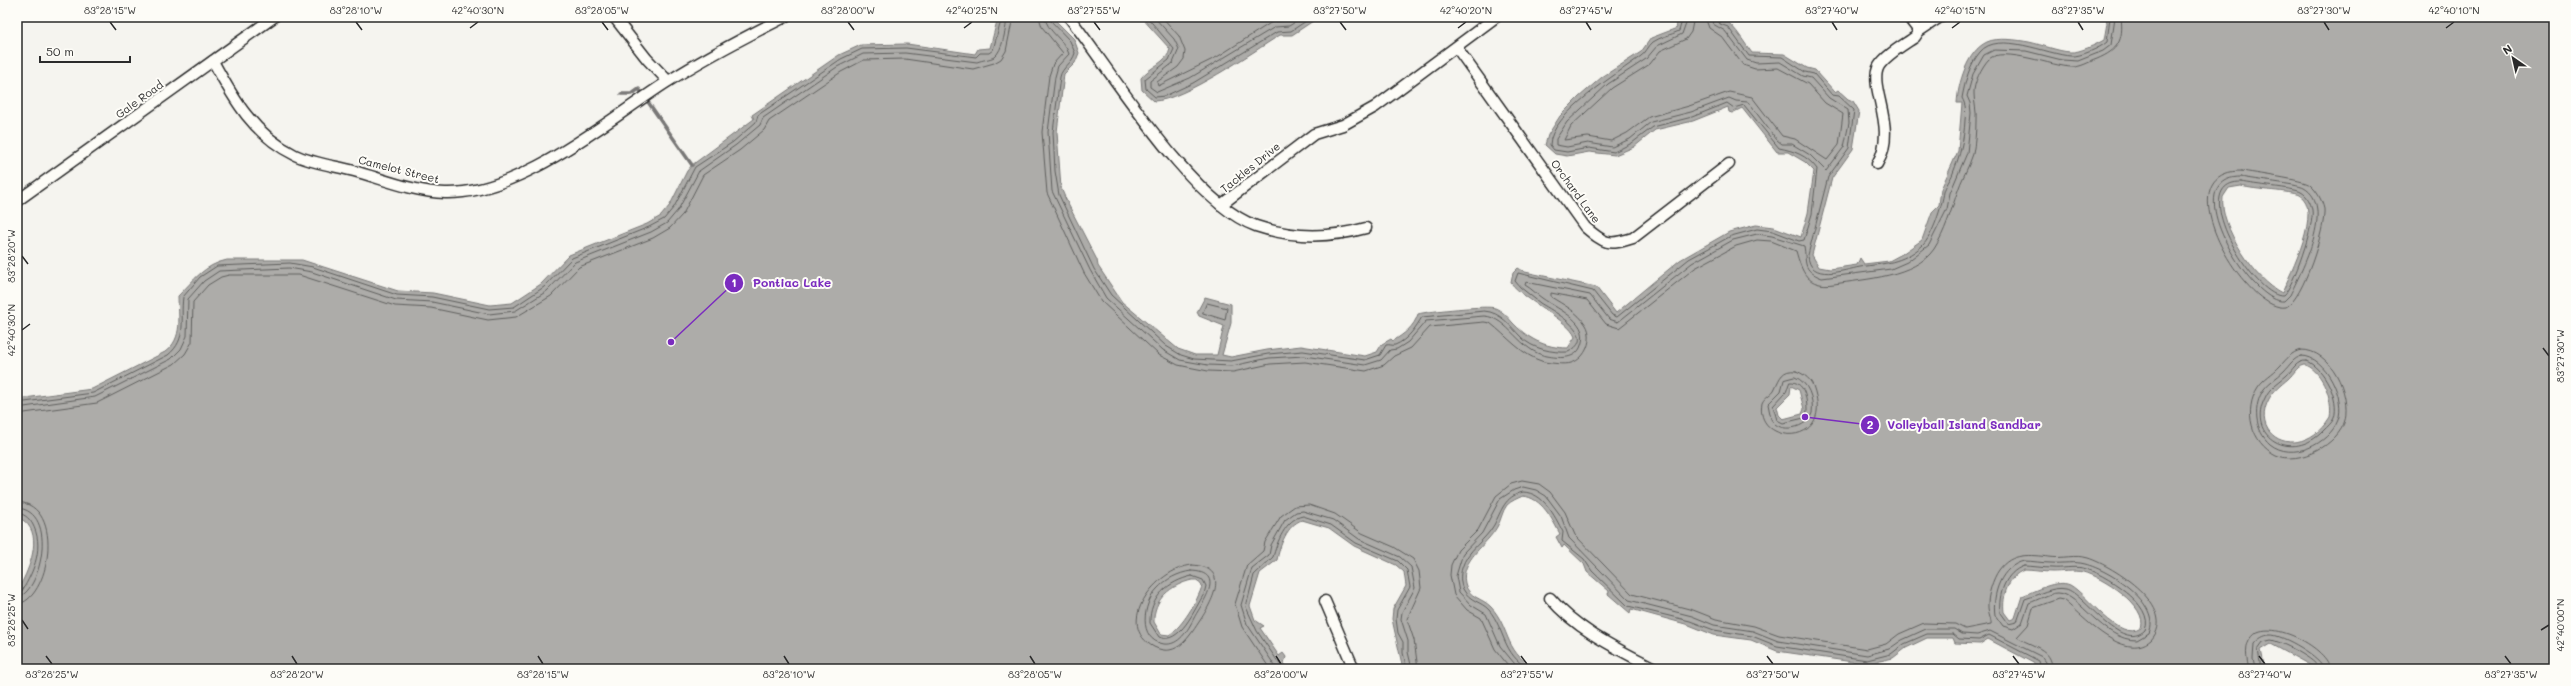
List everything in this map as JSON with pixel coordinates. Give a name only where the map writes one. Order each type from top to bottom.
[{"type":"street","name":"Gale Road","points":[[17,201],[274,17]]},
{"type":"street","points":[[614,17],[647,59],[668,82],[785,17]]},
{"type":"street","name":"Tackles Drive","points":[[1069,17],[1130,100],[1190,176],[1221,205],[1314,134],[1343,125],[1375,107],[1457,48],[1496,17]]},
{"type":"street","points":[[1908,17],[1919,31]]},
{"type":"street","points":[[1877,164],[1885,146],[1886,126],[1877,75],[1879,66],[1915,37],[1919,31],[1940,17]]},
{"type":"street","name":"Orchard Lane","points":[[1457,48],[1585,227],[1602,242],[1614,244],[1632,238],[1729,164]]},
{"type":"street","name":"Camelot Street","points":[[213,61],[242,110],[264,136],[296,156],[405,186],[445,193],[483,188],[513,178],[556,154],[668,82]]},
{"type":"street","points":[[1221,205],[1255,225],[1297,234],[1325,237],[1366,228]]},
{"type":"street","points":[[1550,598],[1576,622],[1605,643],[1656,669]]},
{"type":"street","points":[[1325,601],[1354,669]]},
{"type":"water","points":[[1696,16],[1711,16],[1719,18],[1734,28],[1752,53],[1784,54],[1807,68],[1815,70],[1835,92],[1838,90],[1848,99],[1853,101],[1859,111],[1853,149],[1832,178],[1812,255],[1819,267],[1830,269],[1857,265],[1860,258],[1864,264],[1889,261],[1922,240],[1932,212],[1939,205],[1941,189],[1958,151],[1962,103],[1957,103],[1959,87],[1965,69],[1969,60],[1980,46],[1991,40],[2019,40],[2074,52],[2088,48],[2104,40],[2107,23],[2106,17],[2554,17],[2554,669],[2317,669],[2271,644],[2261,650],[2265,669],[2037,669],[2037,665],[1988,639],[1980,644],[1955,643],[1953,638],[1927,638],[1906,648],[1893,658],[1867,664],[1777,651],[1751,640],[1714,635],[1689,625],[1631,609],[1630,613],[1608,594],[1609,591],[1587,572],[1584,564],[1564,545],[1562,548],[1556,537],[1560,534],[1546,510],[1536,501],[1523,496],[1507,505],[1493,534],[1470,560],[1466,567],[1465,583],[1472,595],[1488,604],[1497,615],[1514,650],[1520,657],[1528,664],[1540,669],[1403,669],[1392,619],[1393,609],[1406,586],[1404,572],[1396,565],[1354,546],[1329,528],[1302,520],[1292,526],[1288,531],[1282,542],[1277,560],[1260,573],[1250,606],[1255,620],[1264,626],[1260,628],[1279,656],[1283,653],[1286,657],[1284,663],[1288,669],[17,669],[15,619],[16,599],[18,590],[33,553],[34,544],[30,528],[25,522],[17,517],[17,399],[92,389],[165,352],[175,340],[179,326],[178,296],[194,279],[212,265],[227,260],[302,260],[398,291],[433,293],[490,305],[512,303],[541,284],[569,255],[647,224],[661,216],[670,205],[687,171],[692,165],[754,119],[752,115],[839,55],[861,45],[907,44],[975,54],[978,49],[990,48],[998,17],[1052,17],[1074,39],[1079,53],[1075,63],[1064,74],[1057,132],[1061,188],[1097,260],[1098,266],[1122,302],[1178,349],[1195,355],[1217,355],[1224,326],[1199,316],[1197,312],[1205,297],[1231,304],[1231,323],[1222,355],[1231,357],[1267,350],[1301,346],[1365,356],[1377,352],[1382,344],[1391,339],[1393,341],[1405,333],[1414,323],[1418,314],[1481,307],[1490,307],[1500,310],[1518,328],[1537,341],[1559,348],[1568,348],[1575,337],[1571,331],[1556,317],[1526,297],[1511,283],[1513,273],[1518,268],[1525,272],[1596,287],[1616,313],[1680,260],[1729,232],[1756,225],[1774,227],[1801,237],[1808,213],[1814,171],[1805,162],[1788,152],[1777,152],[1742,108],[1732,113],[1729,112],[1728,107],[1693,121],[1655,130],[1634,147],[1615,155],[1589,152],[1567,156],[1555,154],[1545,145],[1548,135],[1560,116],[1579,97],[1602,77],[1641,52],[1651,38],[1677,28],[1674,20]],"holes":[[[2241,186],[2255,189],[2289,192],[2299,195],[2306,202],[2308,213],[2307,227],[2303,242],[2282,293],[2272,287],[2261,277],[2241,251],[2233,237],[2223,209],[2223,197],[2229,188]],[[2303,365],[2306,365],[2312,369],[2326,387],[2331,410],[2330,417],[2318,431],[2305,439],[2292,442],[2281,440],[2271,434],[2266,424],[2264,413],[2269,399],[2277,388]],[[1791,386],[1799,390],[1804,409],[1802,414],[1783,419],[1779,415],[1777,407],[1790,394]],[[2024,570],[2049,572],[2079,571],[2091,575],[2111,586],[2131,602],[2142,619],[2141,628],[2132,631],[2123,629],[2104,616],[2077,590],[2070,585],[2059,583],[2046,586],[2022,596],[2015,618],[2010,620],[2004,612],[2004,600],[2007,587],[2014,577]],[[1197,580],[1202,586],[1193,606],[1179,626],[1169,635],[1161,634],[1154,622],[1154,614],[1160,600],[1170,589],[1184,582]]]},
{"type":"water","points":[[1141,17],[1319,17],[1292,35],[1280,35],[1199,85],[1166,99],[1154,101],[1142,90],[1141,78],[1169,54],[1170,49]]},
{"type":"waterway","points":[[621,94],[632,94],[639,89],[692,165]]},
{"type":"place","name":"Pontiac Lake","points":[[671,342]]},
{"type":"place","name":"Volleyball Island Sandbar","points":[[1805,417]]}]
